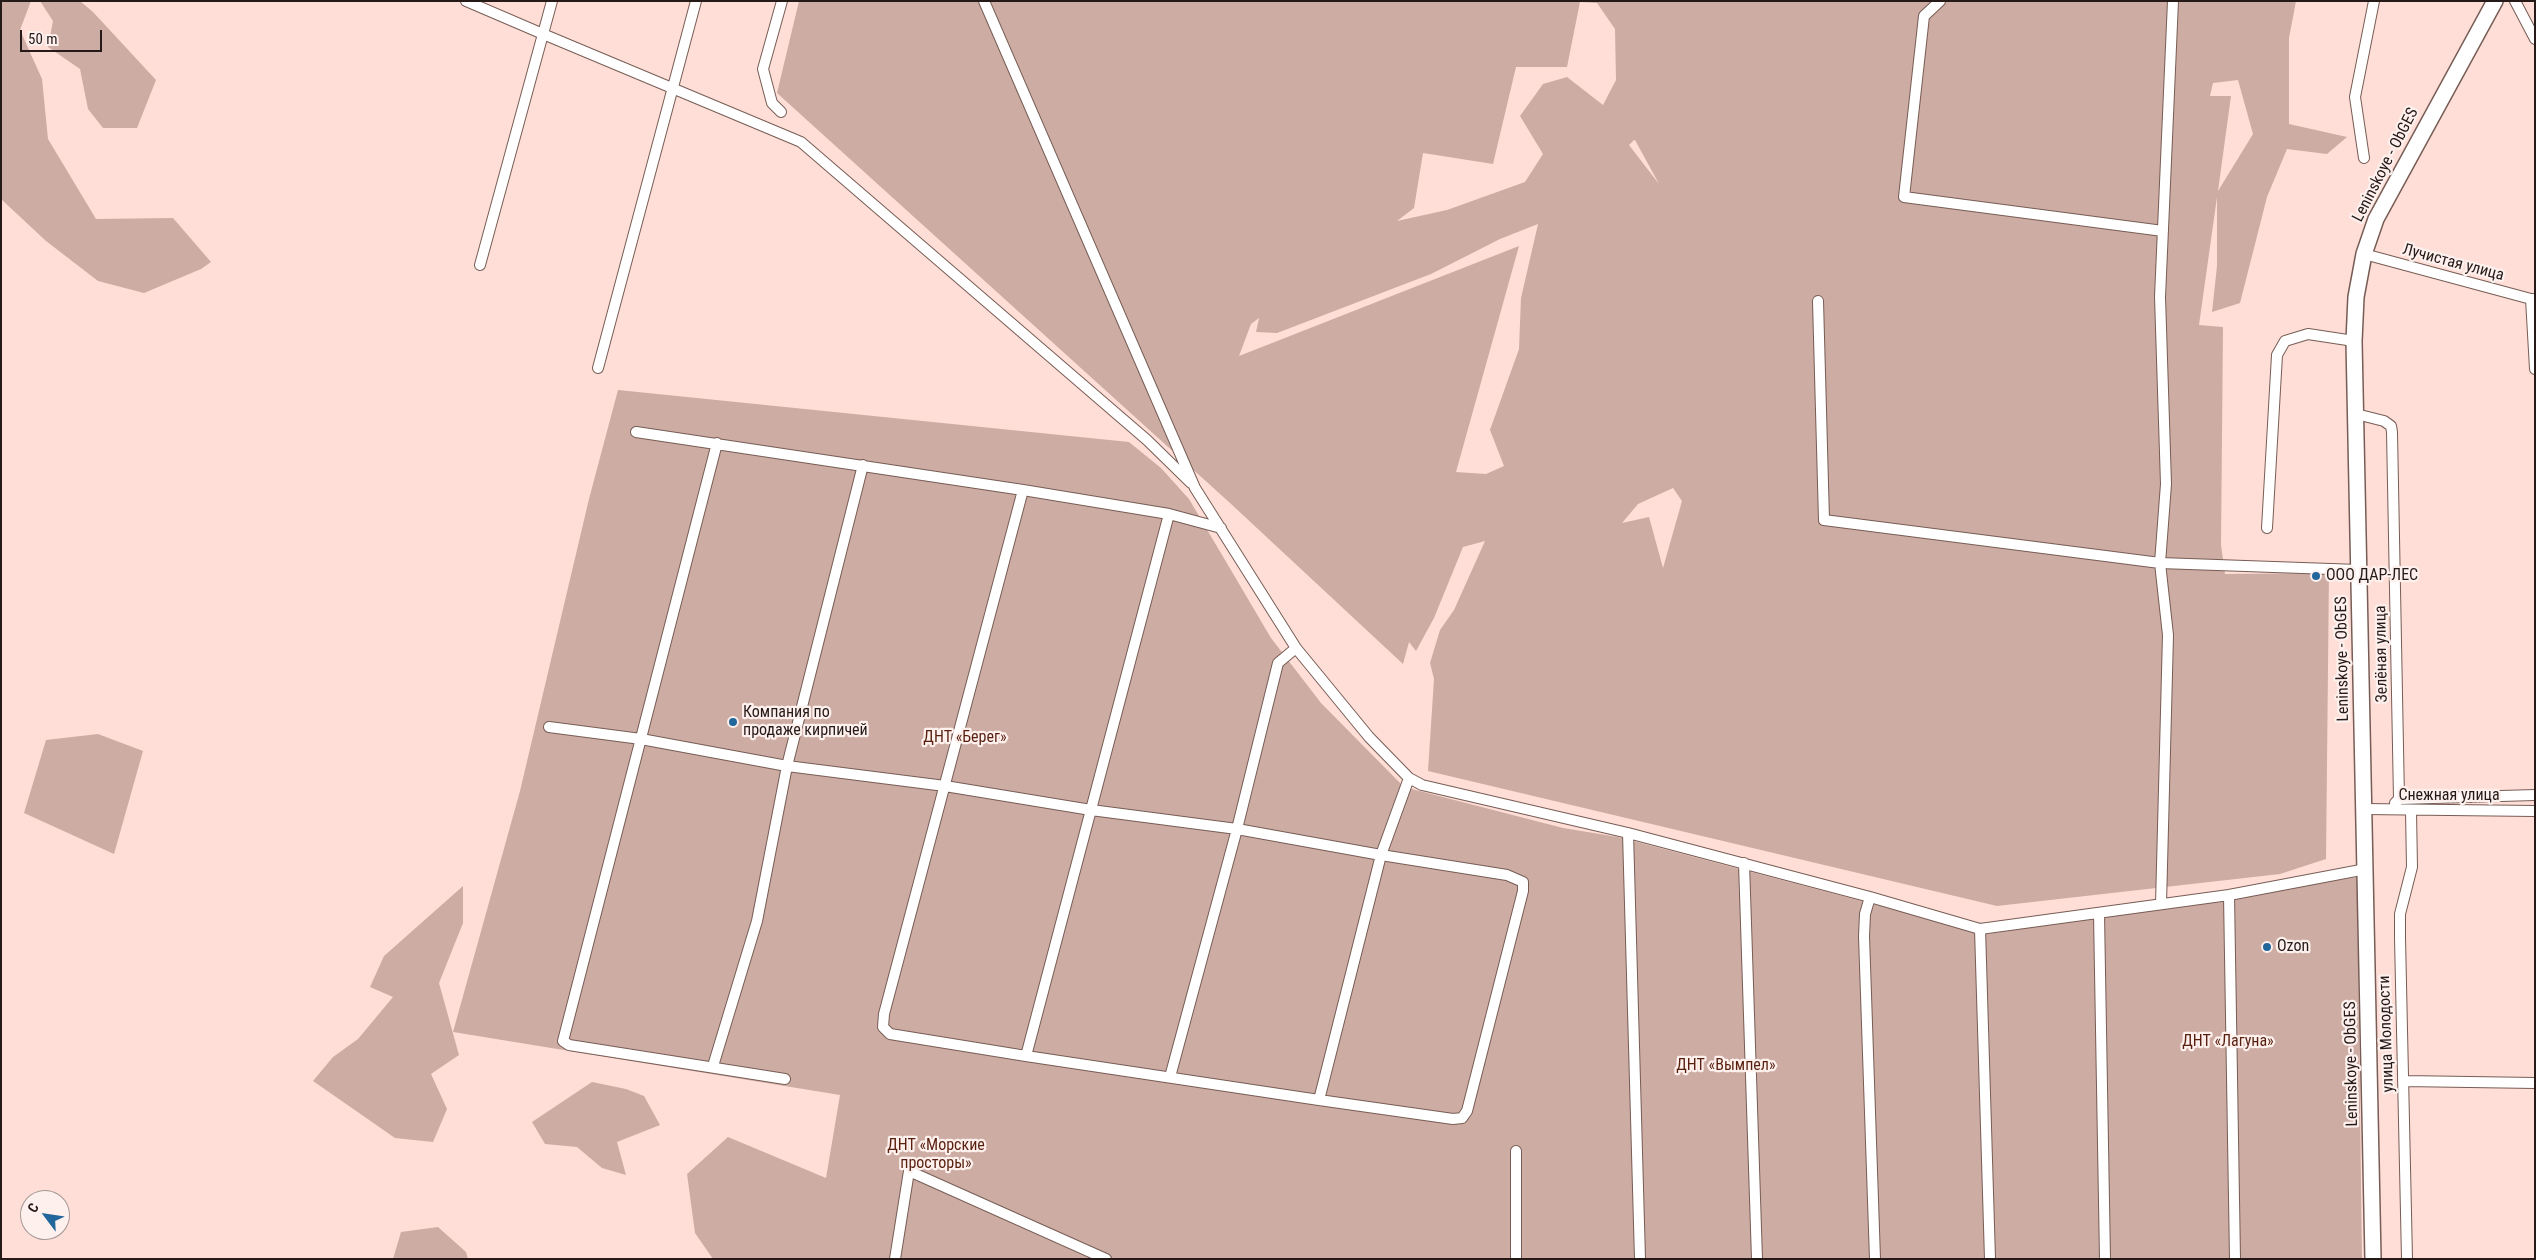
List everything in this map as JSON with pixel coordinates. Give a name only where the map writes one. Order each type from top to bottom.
[{"type":"main road","name":"Leninskoye - ObGES","points":[[2374,1259],[2354,341],[2357,291],[2364,254],[2376,219],[2495,1]]},
{"type":"street","points":[[466,1],[801,142],[1147,440],[1195,488]]},
{"type":"street","points":[[480,265],[552,1]]},
{"type":"street","points":[[598,368],[696,1]]},
{"type":"street","points":[[781,112],[772,103],[762,69],[782,1]]},
{"type":"street","points":[[984,1],[1195,488],[1296,648],[1369,736],[1409,778],[1422,785],[1628,833],[1744,863],[1980,929],[2229,895],[2366,869]]},
{"type":"street","points":[[1940,1],[1924,16],[1904,197],[2163,231]]},
{"type":"street","points":[[2161,904],[2168,635],[2160,563],[2166,484],[2160,297],[2172,1]]},
{"type":"street","points":[[2364,158],[2354,96],[2374,1]]},
{"type":"street","points":[[2516,1],[2535,39]]},
{"type":"street","name":"Лучистая улица","points":[[2364,254],[2533,299]]},
{"type":"street","points":[[2533,299],[2535,369]]},
{"type":"street","points":[[1818,301],[1824,520],[2160,563],[2359,570]]},
{"type":"street","points":[[2267,528],[2277,355],[2285,341],[2308,334],[2354,341]]},
{"type":"street","name":"Зелёная улица","points":[[2356,414],[2384,421],[2391,426],[2392,432],[2399,799]]},
{"type":"street","points":[[636,432],[1023,490],[1169,514],[1221,528]]},
{"type":"street","points":[[717,443],[563,1041],[569,1045],[713,1066],[785,1079]]},
{"type":"street","points":[[713,1066],[757,921],[787,766],[863,465]]},
{"type":"street","points":[[549,727],[641,739],[787,766],[945,786],[1091,810],[1237,829],[1381,856],[1507,875],[1523,882],[1523,891],[1467,1111],[1462,1118],[1454,1119],[1319,1100],[1026,1056],[890,1034],[883,1027],[884,1014],[945,786],[1023,490]]},
{"type":"street","points":[[1026,1056],[1169,514]]},
{"type":"street","points":[[1170,1077],[1237,829],[1278,663],[1296,648]]},
{"type":"street","points":[[1319,1100],[1381,856],[1409,778]]},
{"type":"street","points":[[2386,810],[2399,799],[2535,795]]},
{"type":"street","name":"Снежная улица","points":[[2364,809],[2535,811]]},
{"type":"street","name":"улица Молодости","points":[[2407,1259],[2400,922],[2412,867],[2411,811]]},
{"type":"street","points":[[1628,833],[1640,1259]]},
{"type":"street","points":[[1744,863],[1757,1259]]},
{"type":"street","points":[[2229,895],[2235,1259]]},
{"type":"street","points":[[1870,897],[1865,914],[1864,936],[1875,1259]]},
{"type":"street","points":[[2098,914],[2106,1259]]},
{"type":"street","points":[[1980,929],[1990,1259]]},
{"type":"street","points":[[2404,1081],[2535,1083]]},
{"type":"street","points":[[1516,1151],[1516,1259]]},
{"type":"street","points":[[895,1259],[909,1171],[1106,1259]]},
{"type":"green space","points":[[1,1],[31,1],[20,30],[42,79],[48,139],[96,219],[173,218],[211,262],[201,269],[144,293],[98,281],[46,241],[1,199]]},
{"type":"green space","points":[[40,1],[80,1],[93,12],[156,80],[137,128],[103,128],[88,109],[80,69],[48,47],[53,21]]},
{"type":"green space","points":[[799,1],[2296,1],[2289,38],[2289,124],[2347,137],[2327,154],[2287,149],[2267,197],[2240,303],[2212,312],[2217,266],[2217,197],[2199,325],[2223,327],[2221,545],[2225,574],[2329,573],[2326,859],[2280,874],[1997,906],[1428,771],[1434,679],[1430,663],[1440,630],[1454,610],[1485,541],[1463,547],[1434,618],[1416,651],[1409,642],[1403,664],[1230,503],[777,93]],"holes":[[[1580,2],[1597,3],[1615,29],[1616,80],[1603,105],[1567,77],[1543,84],[1520,116],[1543,154],[1525,182],[1447,210],[1397,221],[1414,208],[1423,153],[1493,164],[1516,67],[1567,67]],[[2238,80],[2253,134],[2218,191],[2231,96],[2210,96],[2213,83]],[[1635,140],[1659,184],[1629,145]],[[1538,224],[1521,298],[1519,349],[1490,430],[1504,466],[1486,474],[1456,472],[1519,246],[1239,356],[1251,324],[1259,318],[1256,332],[1277,333],[1431,274],[1500,239]],[[1673,488],[1682,501],[1663,568],[1649,517],[1622,523],[1638,504]]]},
{"type":"green space","points":[[618,390],[1129,442],[1161,468],[1189,499],[1271,638],[1321,703],[1404,787],[1563,828],[1618,837],[1987,934],[2357,877],[2362,1259],[713,1259],[695,1233],[687,1174],[728,1137],[826,1178],[840,1095],[453,1032],[520,791],[589,499]]},
{"type":"green space","points":[[98,734],[143,751],[114,854],[24,813],[46,740]]},
{"type":"green space","points":[[463,886],[463,923],[439,983],[459,1055],[431,1074],[447,1109],[433,1142],[395,1138],[313,1081],[333,1057],[358,1039],[393,997],[370,987],[384,956]]},
{"type":"green space","points":[[592,1082],[626,1089],[644,1096],[660,1125],[617,1142],[626,1175],[602,1168],[577,1147],[545,1144],[532,1122]]},
{"type":"green space","points":[[438,1227],[466,1252],[468,1259],[393,1259],[401,1232]]},
{"type":"place","name":"ООО ДАР-ЛЕС","points":[[2316,576]]},
{"type":"place","name":"Компания по продаже кирпичей","points":[[733,722]]},
{"type":"place","name":"Ozon","points":[[2267,947]]},
{"type":"park label","name":"ДНТ «Берег»","points":[[965,738]]},
{"type":"park label","name":"ДНТ «Лагуна»","points":[[2228,1042]]},
{"type":"park label","name":"ДНТ «Вымпел»","points":[[1726,1066]]},
{"type":"park label","name":"ДНТ «Морские просторы»","points":[[936,1155]]}]
